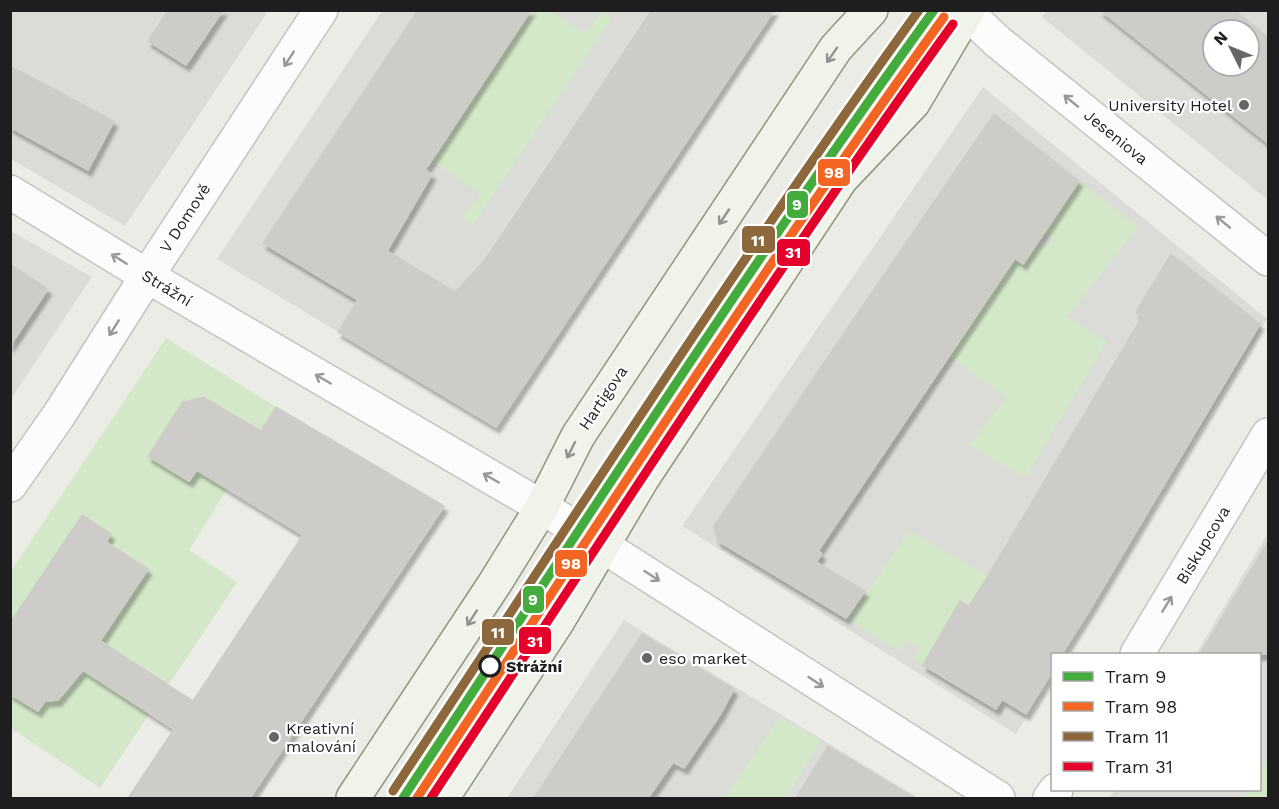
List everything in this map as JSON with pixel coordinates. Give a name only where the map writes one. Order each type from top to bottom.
[{"type":"main road","name":"Hartigova","points":[[353,798],[495,583],[542,507],[578,436],[836,48],[871,10]]},
{"type":"main road","points":[[442,798],[556,624],[642,479],[841,179],[913,103],[966,11]]},
{"type":"street","name":"V Domově","points":[[10,485],[59,415],[321,10]]},
{"type":"street","name":"Jeseniova","points":[[966,11],[998,42],[1269,259]]},
{"type":"street","name":"Strážní","points":[[10,192],[147,276],[542,507],[998,798]]},
{"type":"street","name":"Biskupcova","points":[[1138,653],[1269,435]]},
{"type":"shaded area","points":[[1047,10],[1268,11],[1268,200],[1042,17]]},
{"type":"shaded area","points":[[11,11],[268,11],[125,226],[11,159]]},
{"type":"shaded area","points":[[382,11],[774,11],[496,427],[217,259]]},
{"type":"shaded area","points":[[983,87],[1267,319],[1065,653],[1051,653],[1051,676],[1016,734],[682,526]]},
{"type":"shaded area","points":[[11,231],[92,277],[11,399]]},
{"type":"shaded area","points":[[1268,533],[1268,798],[1109,798],[1114,791],[1261,791],[1261,653],[1197,653]]},
{"type":"shaded area","points":[[624,620],[919,798],[507,798]]},
{"type":"green space","points":[[531,11],[551,11],[586,34],[601,11],[612,18],[473,225],[463,218],[480,193],[431,161]]},
{"type":"green space","points":[[1079,181],[1138,227],[1067,317],[1107,341],[1025,478],[969,445],[1007,397],[948,357],[1015,258],[1023,264],[1037,243],[1045,248],[1051,239],[1044,233]]},
{"type":"green space","points":[[166,338],[276,407],[261,431],[222,407],[204,404],[202,397],[186,401],[149,456],[188,481],[199,467],[229,486],[189,550],[237,582],[100,788],[11,728],[11,697],[17,698],[37,711],[103,637],[148,569],[106,542],[111,534],[82,515],[11,623],[11,571]]},
{"type":"green space","points":[[909,531],[988,576],[969,606],[960,601],[923,665],[913,659],[919,649],[906,641],[900,651],[848,620]]},
{"type":"green space","points":[[780,717],[820,741],[786,798],[724,798]]},
{"type":"green space","points":[[1268,756],[1268,798],[1243,798],[1248,791],[1261,791],[1261,769]]},
{"type":"building","points":[[168,10],[223,10],[186,65],[148,41]]},
{"type":"building","points":[[418,10],[531,10],[425,170],[432,174],[387,251],[455,292],[485,260],[652,10],[774,10],[496,427],[338,332],[358,300],[263,243]]},
{"type":"building","name":"University Hotel","points":[[1100,10],[1234,10],[1244,18],[1201,18],[1201,78],[1261,78],[1261,32],[1269,38],[1269,144]]},
{"type":"building","points":[[10,66],[114,121],[88,170],[10,127]]},
{"type":"building","points":[[994,114],[1079,181],[1023,264],[1015,258],[818,551],[822,554],[816,562],[865,591],[846,618],[718,541],[714,526]]},
{"type":"building","points":[[1171,254],[1260,324],[1063,653],[1051,653],[1051,673],[1026,714],[1002,699],[996,709],[923,665],[960,601],[969,606],[988,576],[1142,317],[1136,312]]},
{"type":"building","points":[[10,264],[48,289],[10,346]]},
{"type":"building","points":[[203,397],[261,431],[276,407],[444,506],[250,798],[128,798],[174,729],[83,670],[58,700],[45,701],[38,711],[10,694],[10,623],[82,515],[111,534],[106,542],[148,569],[100,641],[193,701],[303,535],[197,470],[189,481],[148,456],[183,402]]},
{"type":"building","points":[[1269,540],[1269,654],[1201,653]]},
{"type":"building","points":[[642,634],[734,689],[721,713],[684,768],[673,762],[648,798],[534,798]]},
{"type":"building","points":[[828,746],[915,798],[796,798]]},
{"type":"tram line","name":"11","points":[[393,791],[717,300],[919,10]]},
{"type":"tram line","name":"9","points":[[403,798],[730,303],[934,10]]},
{"type":"tram line","name":"98","points":[[417,798],[742,307],[944,17]]},
{"type":"tram line","name":"31","points":[[431,798],[753,311],[953,24]]},
{"type":"place","name":"University Hotel","points":[[1244,105]]},
{"type":"place","name":"eso market","points":[[647,658]]},
{"type":"place","name":"Strážní","points":[[490,666]]},
{"type":"place","name":"Kreativní malování","points":[[274,737]]}]
